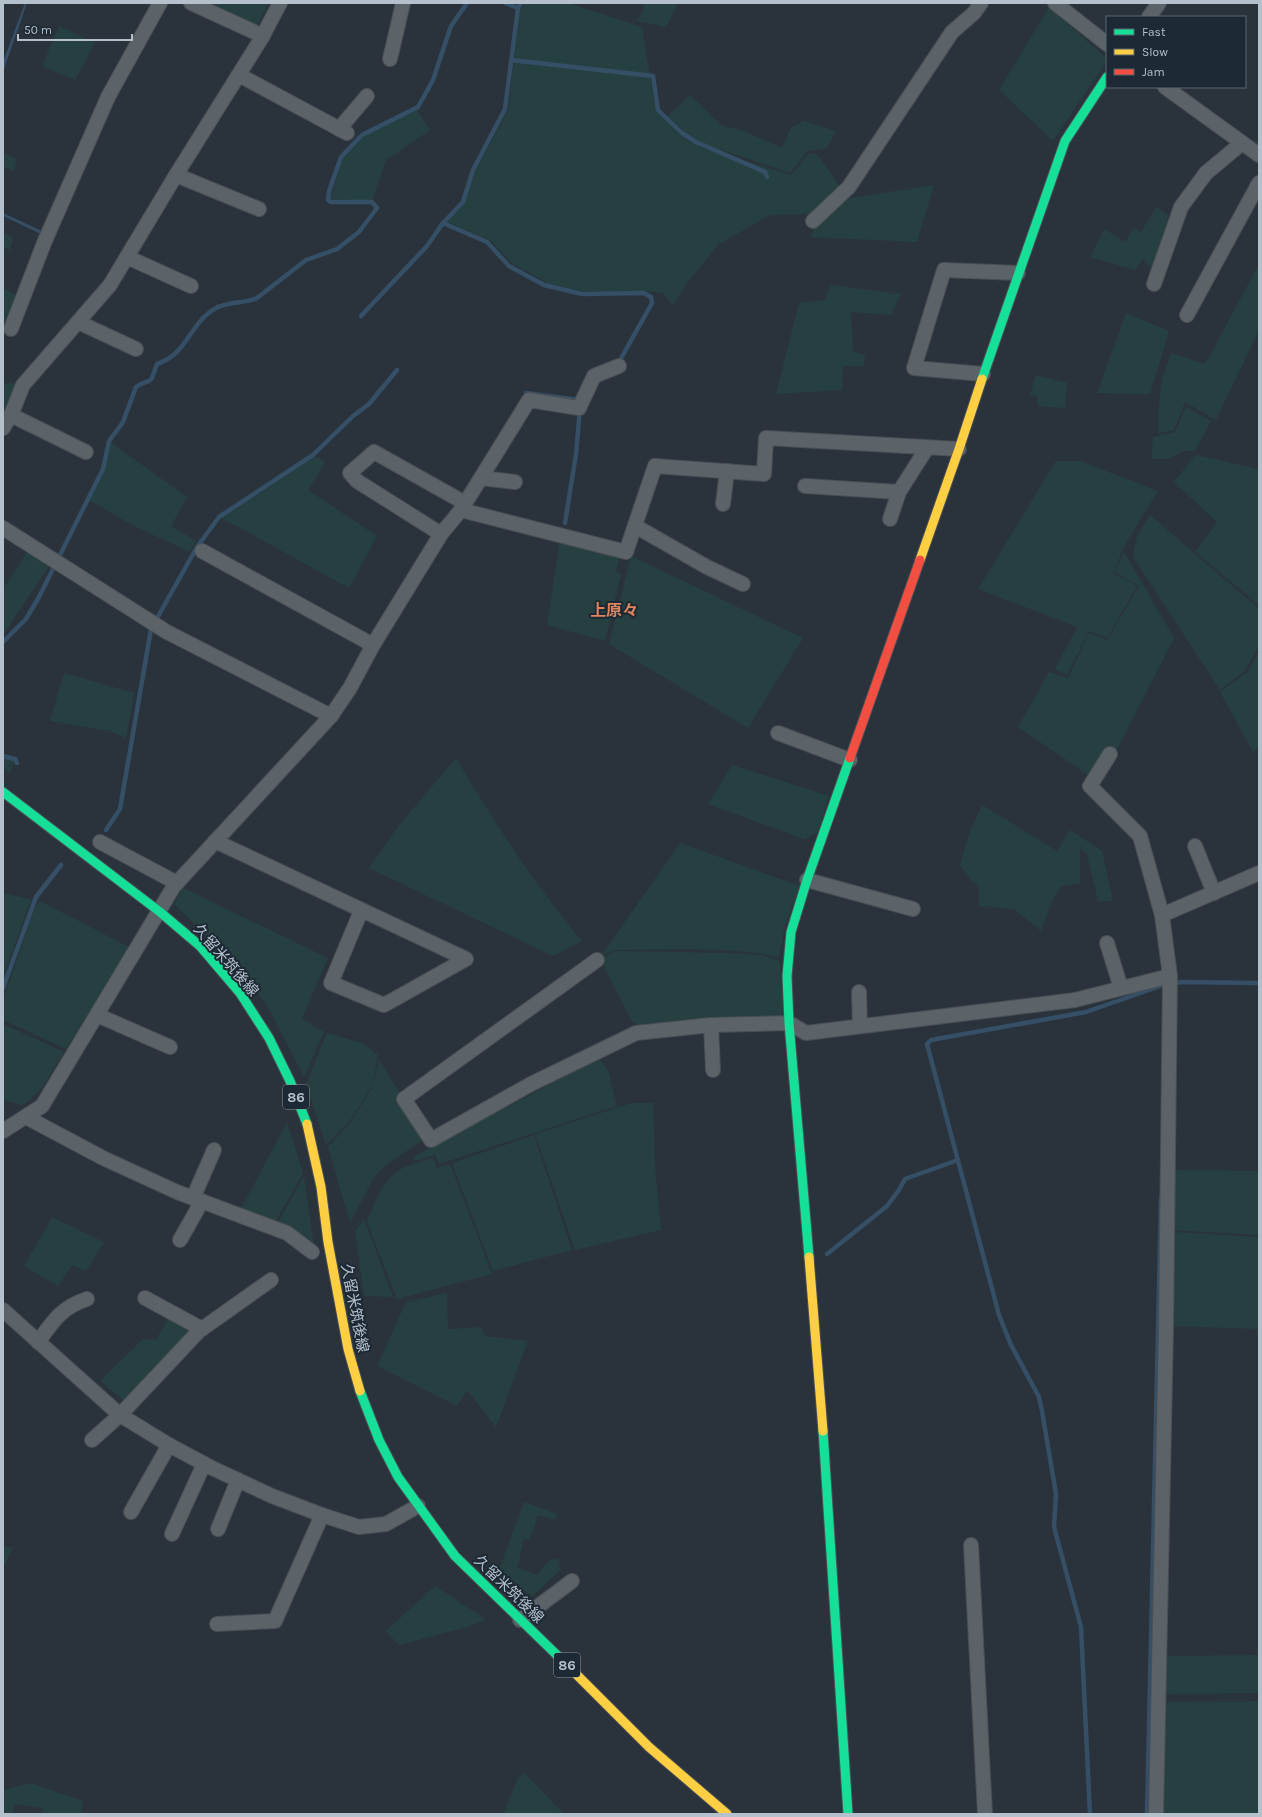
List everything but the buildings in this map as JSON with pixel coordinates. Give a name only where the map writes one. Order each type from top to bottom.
[{"type":"street","points":[[11,330],[44,243],[108,97],[160,3]]},
{"type":"street","points":[[191,3],[263,36]]},
{"type":"street","points":[[3,428],[11,415],[24,385],[110,285],[176,175],[263,36],[280,3]]},
{"type":"street","points":[[390,59],[403,3]]},
{"type":"street","points":[[813,221],[849,187],[952,32],[974,13],[981,3]]},
{"type":"street","points":[[1055,3],[1106,43]]},
{"type":"street","points":[[1149,16],[1158,3]]},
{"type":"street","points":[[239,75],[343,131],[367,96]]},
{"type":"street","points":[[848,1814],[818,1362],[789,1023],[787,976],[791,932],[807,880],[959,449],[983,374],[1065,141],[1106,79]]},
{"type":"street","points":[[1166,88],[1259,155]]},
{"type":"street","points":[[1154,284],[1181,206],[1206,173],[1242,143]]},
{"type":"street","points":[[176,175],[259,209]]},
{"type":"street","points":[[1187,315],[1259,183]]},
{"type":"street","points":[[127,257],[191,286]]},
{"type":"street","points":[[983,374],[914,368],[944,270],[1018,273]]},
{"type":"street","points":[[78,322],[136,349]]},
{"type":"street","points":[[3,1131],[42,1106],[177,883],[331,716],[350,688],[373,645],[441,534],[463,507],[529,400],[579,408],[594,376],[619,366]]},
{"type":"street","points":[[11,415],[86,452]]},
{"type":"street","points":[[441,534],[357,481],[350,473],[374,452],[463,507],[626,552],[655,466],[764,474],[766,438],[959,449]]},
{"type":"street","points":[[890,519],[899,492],[927,448]]},
{"type":"street","points":[[723,504],[727,471]]},
{"type":"street","points":[[480,478],[515,482]]},
{"type":"street","points":[[805,486],[899,492]]},
{"type":"street","points":[[635,526],[707,567],[743,584]]},
{"type":"street","points":[[3,528],[167,632],[331,716]]},
{"type":"street","points":[[202,551],[373,645]]},
{"type":"street","points":[[778,734],[850,760]]},
{"type":"street","points":[[1110,754],[1090,786],[1140,836],[1162,915],[1170,976],[1166,1328],[1156,1814]]},
{"type":"street","name":"久留米筑後線","points":[[3,792],[160,912],[200,946],[240,993],[269,1038],[290,1081],[308,1127],[348,1349],[361,1396],[398,1477],[455,1556],[573,1670],[649,1747],[717,1807],[727,1814]]},
{"type":"street","points":[[215,841],[361,911],[466,959],[384,1005],[331,984],[361,911]]},
{"type":"street","points":[[100,842],[177,883]]},
{"type":"street","points":[[1195,846],[1214,893]]},
{"type":"street","points":[[1162,915],[1259,873]]},
{"type":"street","points":[[807,880],[913,909]]},
{"type":"street","points":[[1107,943],[1121,988]]},
{"type":"street","points":[[597,960],[404,1099],[431,1140],[531,1084],[636,1033],[712,1025],[789,1023],[806,1033],[1075,1000],[1170,976]]},
{"type":"street","points":[[859,992],[860,1026]]},
{"type":"street","points":[[97,1015],[170,1047]]},
{"type":"street","points":[[712,1025],[712,1070]]},
{"type":"street","points":[[26,1117],[103,1158],[197,1200],[287,1233],[312,1252]]},
{"type":"street","points":[[180,1240],[197,1200],[214,1150]]},
{"type":"street","points":[[92,1440],[120,1415],[202,1329],[271,1280]]},
{"type":"street","points":[[145,1298],[202,1329]]},
{"type":"street","points":[[38,1342],[64,1310],[74,1303],[87,1299]]},
{"type":"street","points":[[3,1310],[120,1415],[169,1445],[204,1464],[272,1496],[359,1527],[386,1524],[418,1506]]},
{"type":"street","points":[[131,1512],[169,1445]]},
{"type":"street","points":[[172,1534],[204,1464]]},
{"type":"street","points":[[218,1530],[238,1480]]},
{"type":"street","points":[[217,1624],[275,1621],[322,1515]]},
{"type":"street","points":[[971,1545],[985,1814]]},
{"type":"street","points":[[520,1620],[572,1581]]},
{"type":"green space","points":[[216,3],[269,3],[257,25],[251,26],[213,8]]},
{"type":"green space","points":[[525,3],[568,3],[642,27],[655,107],[681,136],[703,148],[791,175],[809,153],[818,155],[840,187],[815,214],[770,215],[719,244],[687,283],[673,306],[663,293],[645,291],[582,291],[549,284],[512,263],[490,240],[447,222],[464,204],[475,172],[508,110],[520,11]]},
{"type":"green space","points":[[644,3],[678,3],[666,27],[637,21],[643,10]]},
{"type":"green space","points":[[1049,7],[1106,58],[1106,62],[1053,141],[999,90]]},
{"type":"green space","points":[[59,26],[95,43],[75,80],[42,66]]},
{"type":"green space","points":[[690,95],[721,125],[744,131],[782,148],[791,128],[804,121],[836,131],[827,148],[807,151],[790,173],[704,144],[684,131],[668,116]]},
{"type":"green space","points":[[417,110],[430,130],[386,160],[372,201],[330,199],[342,159],[364,136]]},
{"type":"green space","points":[[3,153],[17,159],[14,171],[3,167]]},
{"type":"green space","points":[[934,185],[917,242],[811,237],[814,225],[845,199]]},
{"type":"green space","points":[[1156,207],[1168,215],[1158,265],[1153,269],[1143,259],[1135,270],[1090,257],[1104,229],[1126,242],[1133,228],[1141,232]]},
{"type":"green space","points":[[3,232],[13,238],[10,250],[3,247]]},
{"type":"green space","points":[[1257,268],[1259,269],[1259,330],[1216,420],[1185,402],[1174,430],[1158,433],[1159,403],[1162,379],[1171,353],[1205,364]]},
{"type":"green space","points":[[830,285],[901,294],[891,315],[851,312],[853,351],[865,355],[864,366],[843,366],[842,390],[776,394],[799,303],[825,300]]},
{"type":"green space","points":[[3,288],[15,295],[17,302],[5,330],[3,330]]},
{"type":"green space","points":[[1126,313],[1169,331],[1150,394],[1097,393]]},
{"type":"green space","points":[[1036,375],[1067,383],[1065,408],[1038,406],[1037,396],[1030,395]]},
{"type":"green space","points":[[3,383],[20,384],[3,417]]},
{"type":"green space","points":[[1186,407],[1211,421],[1195,451],[1184,451],[1168,459],[1151,459],[1153,437],[1175,432]]},
{"type":"green space","points":[[110,442],[187,497],[171,526],[196,541],[190,552],[132,525],[89,500],[104,471]]},
{"type":"green space","points":[[1195,455],[1259,469],[1259,605],[1195,552],[1217,522],[1174,482]]},
{"type":"green space","points":[[316,456],[325,463],[308,490],[377,536],[349,588],[222,518]]},
{"type":"green space","points":[[1056,461],[1080,461],[1158,491],[1125,545],[1113,573],[1137,586],[1107,638],[1089,631],[1067,675],[1055,669],[1077,627],[978,589]]},
{"type":"green space","points":[[1150,515],[1259,609],[1259,646],[1245,671],[1220,690],[1133,557],[1137,536]]},
{"type":"green space","points":[[560,540],[620,555],[616,572],[621,574],[605,641],[547,625]]},
{"type":"green space","points":[[30,548],[51,563],[3,635],[3,589]]},
{"type":"green space","points":[[1124,552],[1174,638],[1100,783],[1018,727],[1049,672],[1068,678],[1089,633],[1107,640],[1139,586],[1114,572]]},
{"type":"green space","points":[[631,556],[803,638],[748,728],[609,644]]},
{"type":"green space","points":[[1259,651],[1259,748],[1253,752],[1220,692],[1248,672]]},
{"type":"green space","points":[[64,673],[134,693],[126,738],[110,731],[50,721]]},
{"type":"green space","points":[[3,758],[13,760],[14,763],[10,773],[3,767]]},
{"type":"green space","points":[[456,758],[515,852],[547,897],[582,941],[553,956],[369,868],[400,824]]},
{"type":"green space","points":[[732,765],[829,796],[818,832],[804,839],[708,804]]},
{"type":"green space","points":[[982,805],[1057,851],[1070,830],[1102,851],[1113,901],[1098,901],[1087,854],[1080,848],[1080,883],[1061,886],[1051,903],[1041,931],[1014,909],[979,906],[979,886],[972,881],[960,865],[970,831]]},
{"type":"green space","points":[[680,843],[800,886],[785,925],[779,957],[739,951],[698,949],[616,950],[601,956]]},
{"type":"green space","points":[[183,888],[328,958],[302,1019],[324,1032],[304,1077],[269,1009],[235,963],[174,904]]},
{"type":"green space","points":[[3,893],[31,899],[3,978]]},
{"type":"green space","points":[[40,901],[129,947],[66,1049],[3,1020],[3,1000],[34,909]]},
{"type":"green space","points":[[616,951],[761,955],[780,961],[783,1018],[640,1027],[631,1020],[600,959]]},
{"type":"green space","points":[[3,1024],[64,1052],[41,1089],[24,1105],[3,1100]]},
{"type":"green space","points":[[327,1033],[362,1043],[378,1055],[372,1086],[349,1122],[326,1145],[306,1084]]},
{"type":"green space","points":[[599,1058],[608,1071],[617,1106],[439,1164],[435,1155],[415,1161],[413,1157]]},
{"type":"green space","points":[[379,1060],[400,1093],[400,1103],[423,1140],[383,1167],[373,1179],[350,1223],[328,1147],[350,1123],[372,1088]]},
{"type":"green space","points":[[632,1103],[653,1103],[655,1165],[661,1230],[575,1250],[535,1134]]},
{"type":"green space","points":[[287,1122],[303,1174],[275,1222],[240,1211]]},
{"type":"green space","points":[[534,1135],[572,1250],[493,1271],[452,1163]]},
{"type":"green space","points":[[433,1158],[437,1168],[450,1164],[492,1274],[397,1299],[367,1222],[380,1192],[390,1178],[403,1168]]},
{"type":"green space","points":[[1175,1170],[1259,1171],[1259,1235],[1172,1230]]},
{"type":"green space","points":[[304,1176],[314,1247],[278,1222]]},
{"type":"green space","points":[[52,1217],[104,1242],[86,1271],[72,1265],[58,1286],[24,1266]]},
{"type":"green space","points":[[364,1219],[393,1297],[364,1296],[355,1231]]},
{"type":"green space","points":[[1172,1232],[1259,1237],[1259,1329],[1171,1326]]},
{"type":"green space","points":[[447,1293],[448,1329],[482,1327],[485,1336],[528,1341],[496,1427],[467,1390],[457,1406],[377,1366],[406,1302]]},
{"type":"green space","points":[[170,1316],[194,1328],[126,1402],[100,1381],[143,1339],[156,1340]]},
{"type":"green space","points":[[524,1502],[557,1514],[555,1520],[538,1515],[530,1539],[524,1539],[517,1568],[538,1575],[546,1564],[559,1558],[560,1570],[532,1597],[504,1574],[499,1579],[496,1578]]},
{"type":"green space","points":[[3,1546],[13,1548],[3,1568]]},
{"type":"green space","points":[[435,1586],[486,1620],[467,1627],[399,1645],[386,1631]]},
{"type":"green space","points":[[1259,1655],[1259,1693],[1163,1694],[1163,1656]]},
{"type":"green space","points":[[1259,1701],[1259,1814],[1161,1814],[1164,1702]]},
{"type":"green space","points":[[524,1773],[564,1814],[503,1814],[518,1778]]},
{"type":"green space","points":[[30,1783],[83,1801],[81,1814],[42,1814],[43,1808],[14,1804],[13,1814],[3,1814],[3,1790]]},
{"type":"water","points":[[25,3],[27,3],[3,72],[3,62]]},
{"type":"water","points":[[3,213],[44,232],[43,235],[3,216]]},
{"type":"waterway","points":[[3,642],[26,619],[39,597],[103,469],[109,441],[123,422],[136,387],[152,378],[157,364],[176,353],[207,314],[221,306],[257,298],[306,260],[337,249],[359,232],[377,208],[372,202],[331,202],[328,200],[329,191],[341,157],[362,135],[418,107],[433,80],[451,26],[467,3]]},
{"type":"waterway","points":[[505,3],[518,8]]},
{"type":"waterway","points":[[361,316],[427,246],[443,223],[463,202],[473,170],[505,109],[518,8],[521,3]]},
{"type":"waterway","points":[[511,60],[653,76],[658,110],[682,133],[696,142],[765,172],[767,177]]},
{"type":"waterway","points":[[443,223],[487,242],[509,266],[544,285],[582,294],[644,293],[651,297],[652,303],[619,362],[617,362]]},
{"type":"waterway","points":[[106,830],[120,809],[151,629],[197,547],[219,517],[313,455],[353,416],[369,404],[397,370]]},
{"type":"waterway","points":[[526,393],[579,400]]},
{"type":"waterway","points":[[565,523],[576,454],[580,408]]},
{"type":"waterway","points":[[3,756],[15,759],[17,763]]},
{"type":"waterway","points":[[3,988],[36,897],[61,865]]},
{"type":"waterway","points":[[1090,1814],[1081,1627],[1054,1527],[1056,1494],[1042,1411],[1039,1397],[1011,1345],[999,1315],[927,1044],[931,1040],[1086,1012],[1166,984],[1183,982],[1259,983]]},
{"type":"waterway","points":[[827,1254],[887,1206],[905,1179],[958,1160]]},
{"type":"waterway","points":[[1147,1814],[1161,1198]]},
{"type":"traffic: fast","points":[[982,379],[1065,141],[1106,79]]},
{"type":"traffic: fast","points":[[809,1257],[789,1023],[787,976],[791,932],[807,880],[850,758]]},
{"type":"traffic: fast","points":[[3,792],[160,912],[200,946],[240,993],[269,1038],[290,1081],[307,1124]]},
{"type":"traffic: fast","points":[[360,1391],[379,1440],[398,1477],[455,1556],[561,1659]]},
{"type":"traffic: fast","points":[[823,1431],[848,1814]]},
{"type":"traffic: slow","points":[[920,560],[982,379]]},
{"type":"traffic: slow","points":[[307,1124],[321,1187],[328,1242],[348,1349],[360,1391]]},
{"type":"traffic: slow","points":[[809,1257],[823,1431]]},
{"type":"traffic: slow","points":[[561,1659],[649,1747],[727,1814]]},
{"type":"traffic: jam","points":[[850,758],[920,560]]},
{"type":"district","name":"上原々","points":[[614,610]]}]
